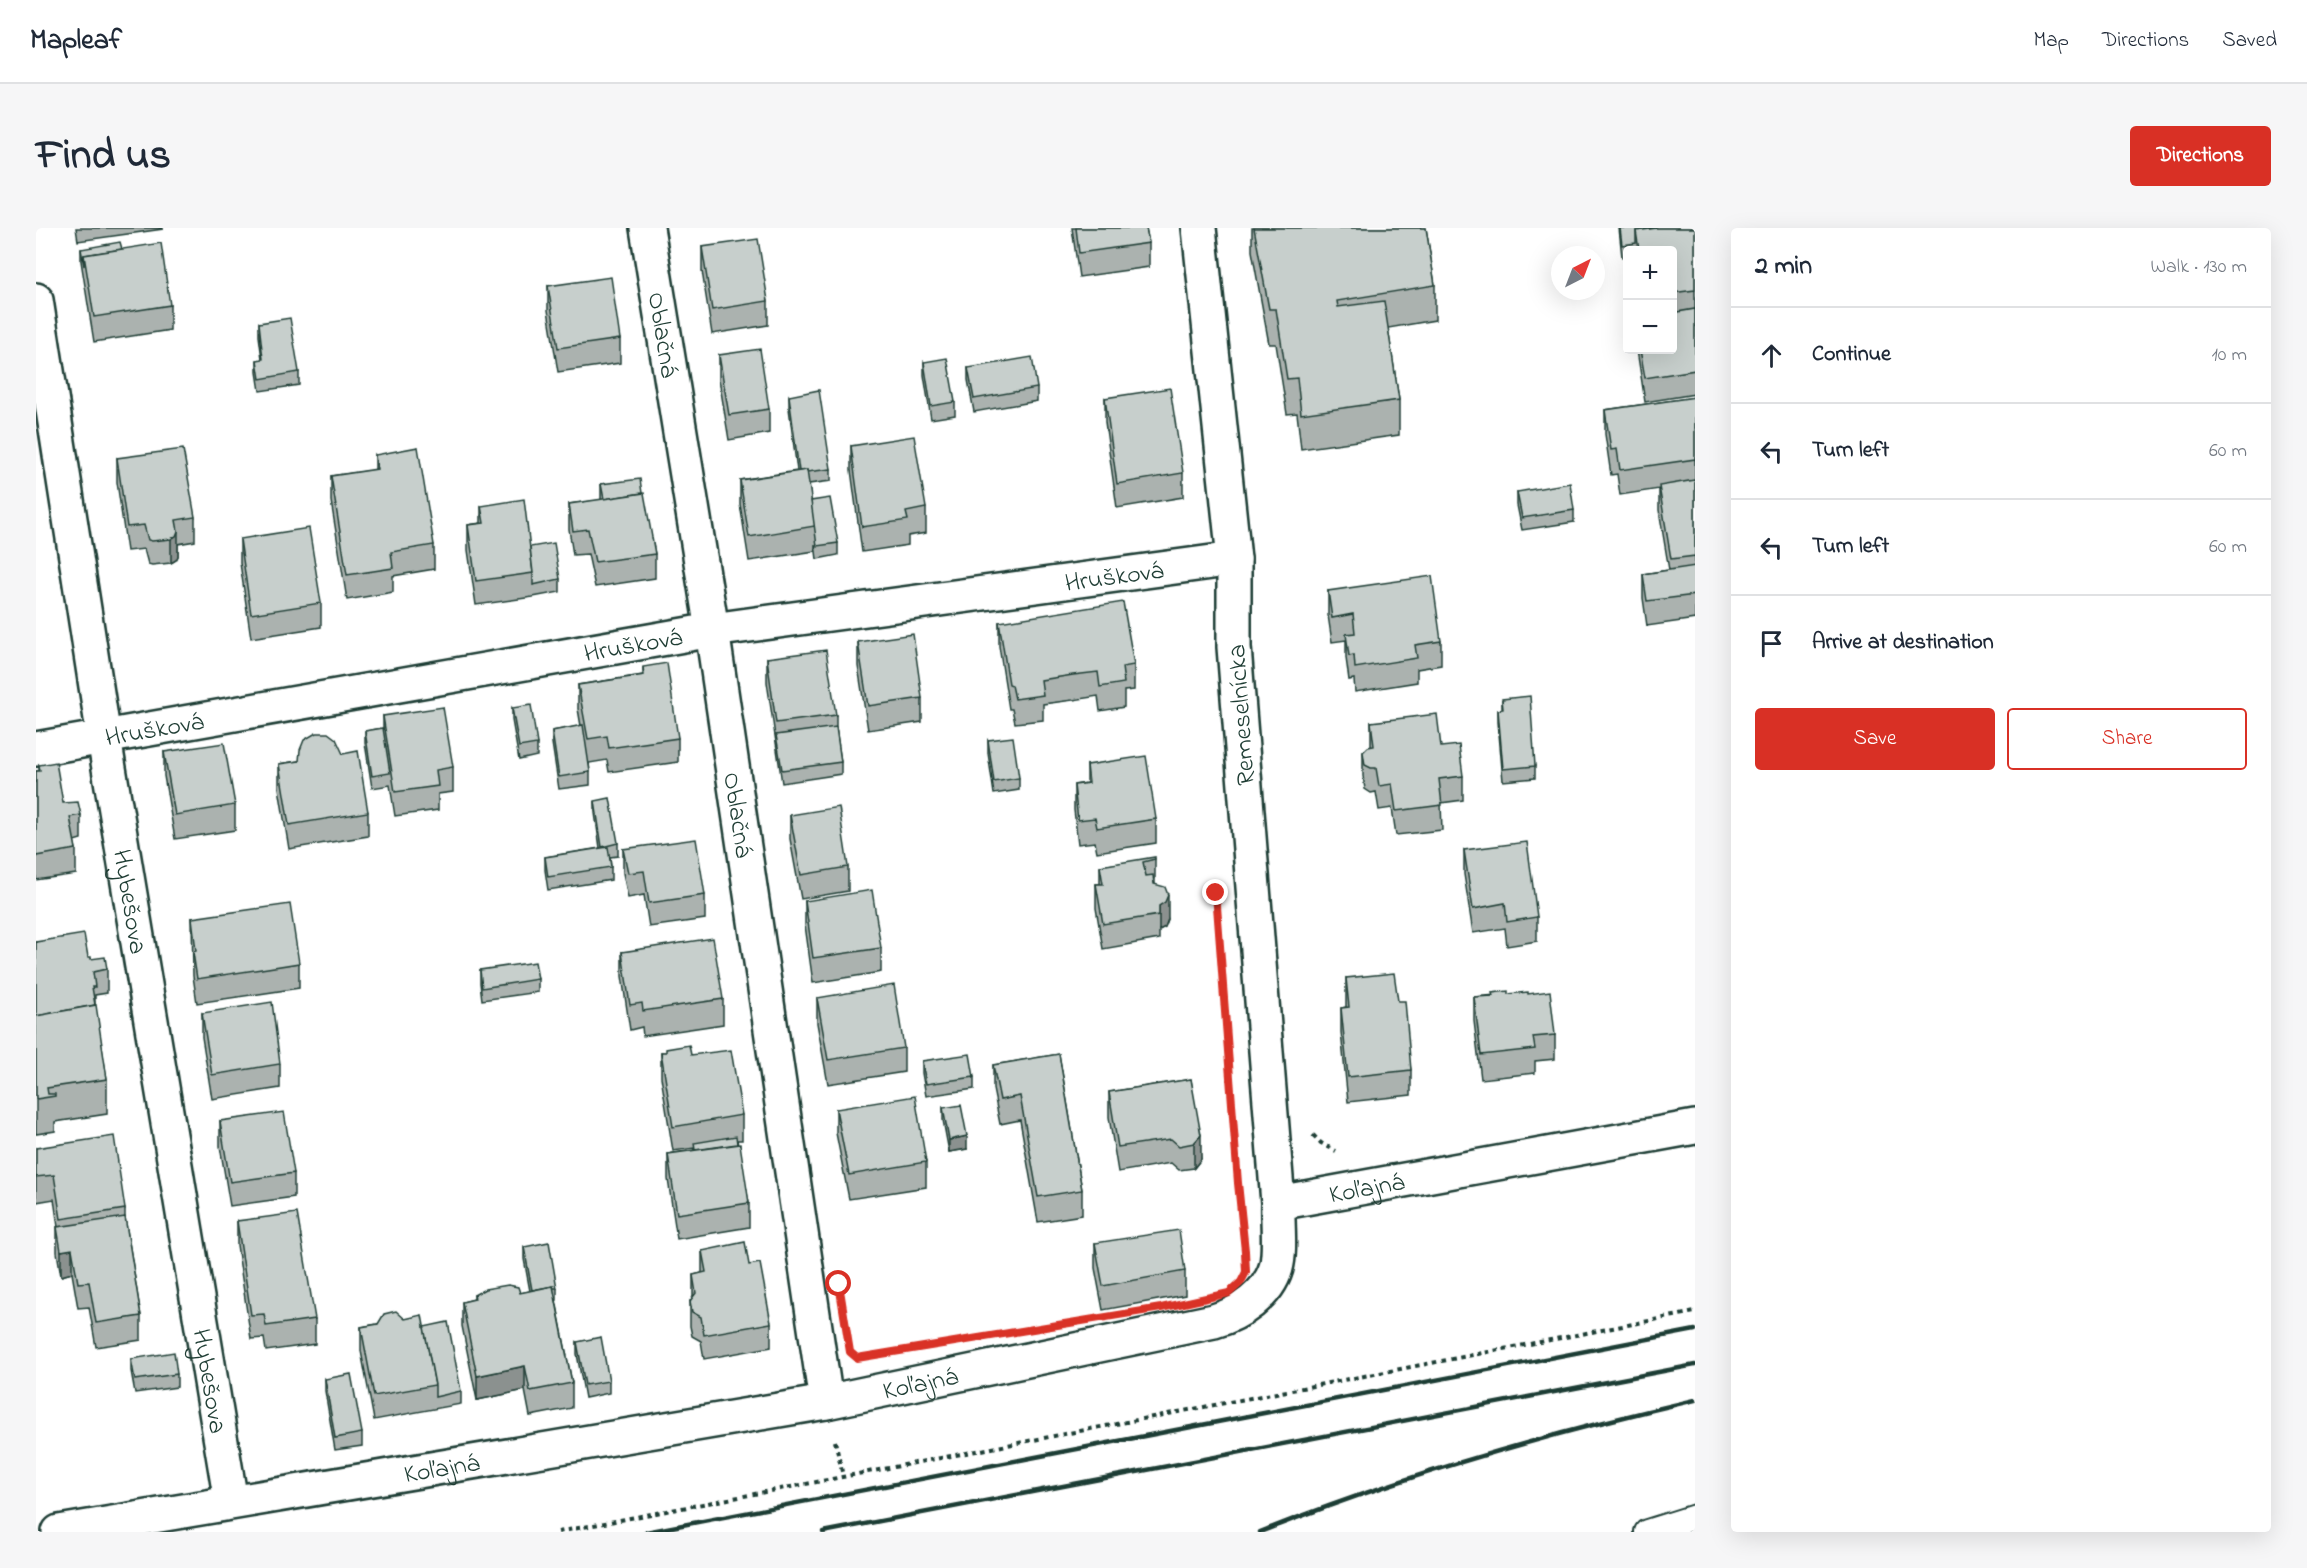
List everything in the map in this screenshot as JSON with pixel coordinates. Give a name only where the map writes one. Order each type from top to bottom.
[{"type":"street","name":"Oblačná","points":[[647,228],[711,630],[826,1402]]},
{"type":"street","name":"Remeselnícka","points":[[1199,228],[1233,559],[1234,647],[1278,1203]]},
{"type":"street","name":"Hybešova","points":[[36,300],[104,738],[231,1502]]},
{"type":"street","name":"Hrušková","points":[[36,749],[711,630],[1233,559]]},
{"type":"street","name":"Koľajná","points":[[59,1532],[826,1402],[1204,1324],[1228,1317],[1256,1298],[1272,1278],[1277,1262],[1278,1203],[1695,1126]]},
{"type":"lane","points":[[1647,1532],[1695,1517]]},
{"type":"path","points":[[1308,1128],[1321,1143],[1340,1153]]},
{"type":"path","points":[[558,1532],[1695,1312]]},
{"type":"building","points":[[1076,228],[1146,228],[1149,243],[1079,253]]},
{"type":"building","points":[[1254,228],[1426,228],[1435,285],[1337,301],[1338,307],[1384,301],[1399,400],[1301,414],[1297,378],[1287,379],[1276,309],[1269,309]]},
{"type":"building","points":[[1620,228],[1657,228],[1636,231],[1636,243],[1622,245]]},
{"type":"building","points":[[1657,228],[1695,228],[1695,290],[1677,292],[1677,246],[1638,246],[1636,231]]},
{"type":"building","points":[[758,239],[768,301],[712,310],[702,247]]},
{"type":"building","points":[[120,242],[122,249],[84,255],[84,266],[81,249]]},
{"type":"building","points":[[161,243],[170,305],[94,317],[84,255]]},
{"type":"building","points":[[611,277],[620,339],[558,348],[548,286]]},
{"type":"building","points":[[1695,309],[1695,370],[1645,378],[1641,354],[1677,354],[1677,312]]},
{"type":"building","points":[[290,318],[299,372],[260,379],[257,360],[263,359],[259,323]]},
{"type":"building","points":[[760,349],[769,409],[729,415],[719,355]]},
{"type":"building","points":[[1032,357],[1037,388],[974,399],[968,368]]},
{"type":"building","points":[[947,358],[955,402],[931,406],[924,362]]},
{"type":"building","points":[[1170,388],[1183,473],[1117,484],[1105,398]]},
{"type":"building","points":[[819,390],[831,469],[799,471],[789,396]]},
{"type":"building","points":[[1695,397],[1695,459],[1620,470],[1617,449],[1611,450],[1605,410]]},
{"type":"building","points":[[914,436],[926,508],[906,512],[908,520],[862,527],[851,446]]},
{"type":"building","points":[[418,447],[434,545],[391,552],[393,568],[347,575],[331,476],[377,469],[375,455]]},
{"type":"building","points":[[183,449],[195,517],[176,520],[178,531],[171,539],[148,540],[144,525],[127,527],[117,458]]},
{"type":"building","points":[[807,470],[815,526],[749,537],[740,480]]},
{"type":"building","points":[[640,479],[642,493],[604,499],[601,484]]},
{"type":"building","points":[[1695,480],[1695,556],[1671,559],[1659,486]]},
{"type":"building","points":[[1570,483],[1574,510],[1522,518],[1517,492]]},
{"type":"building","points":[[644,493],[655,554],[595,562],[588,529],[573,531],[569,504]]},
{"type":"building","points":[[830,498],[838,543],[817,546],[811,501]]},
{"type":"building","points":[[524,499],[533,573],[476,581],[468,525],[484,523],[481,506]]},
{"type":"building","points":[[309,528],[321,603],[251,614],[240,539]]},
{"type":"building","points":[[554,543],[560,579],[533,585],[530,547]]},
{"type":"building","points":[[1695,566],[1695,595],[1647,601],[1643,574]]},
{"type":"building","points":[[1432,576],[1441,641],[1415,645],[1417,658],[1355,668],[1354,655],[1349,656],[1346,634],[1355,633],[1353,614],[1332,618],[1328,591]]},
{"type":"building","points":[[1123,602],[1134,665],[1122,667],[1124,683],[1100,687],[1098,672],[1073,675],[1041,680],[1043,695],[1015,699],[1012,685],[1009,684],[999,622]]},
{"type":"building","points":[[913,634],[922,698],[868,706],[858,642]]},
{"type":"building","points":[[826,650],[836,715],[776,723],[767,658]]},
{"type":"building","points":[[667,663],[678,738],[609,748],[607,736],[588,739],[578,685],[644,675],[643,667]]},
{"type":"building","points":[[1530,696],[1535,766],[1503,769],[1498,710],[1503,709],[1502,699]]},
{"type":"building","points":[[531,705],[537,744],[519,747],[512,708]]},
{"type":"building","points":[[443,707],[453,767],[436,770],[438,786],[395,792],[383,716]]},
{"type":"building","points":[[1437,714],[1441,747],[1459,745],[1463,776],[1439,779],[1442,805],[1396,811],[1392,784],[1379,786],[1376,768],[1365,765],[1363,752],[1368,747],[1374,746],[1371,722]]},
{"type":"building","points":[[583,725],[590,772],[559,777],[552,731]]},
{"type":"building","points":[[836,727],[841,762],[782,770],[776,735]]},
{"type":"building","points":[[383,728],[390,773],[372,776],[365,731]]},
{"type":"building","points":[[316,733],[328,733],[336,739],[343,754],[358,751],[368,812],[289,825],[279,764],[299,761],[304,740]]},
{"type":"building","points":[[1013,737],[1019,778],[994,782],[988,740]]},
{"type":"building","points":[[224,743],[235,805],[175,815],[164,752]]},
{"type":"building","points":[[1146,756],[1156,819],[1097,828],[1095,818],[1078,820],[1074,785],[1089,783],[1087,765]]},
{"type":"building","points":[[56,762],[63,803],[78,802],[81,815],[70,817],[76,849],[36,856],[36,771],[40,771],[39,765]]},
{"type":"building","points":[[610,798],[618,843],[602,847],[595,801]]},
{"type":"building","points":[[839,807],[848,867],[801,875],[790,815]]},
{"type":"building","points":[[696,839],[705,895],[649,903],[644,871],[628,873],[623,849]]},
{"type":"building","points":[[1527,842],[1537,917],[1507,922],[1505,903],[1473,909],[1464,850]]},
{"type":"building","points":[[608,847],[611,867],[548,877],[545,857]]},
{"type":"building","points":[[1155,857],[1155,859],[1143,862],[1146,876],[1153,875],[1154,884],[1165,887],[1168,895],[1165,902],[1159,906],[1159,915],[1103,924],[1096,884],[1103,884],[1100,866]]},
{"type":"building","points":[[872,890],[881,948],[813,958],[805,901]]},
{"type":"building","points":[[290,904],[299,963],[197,979],[192,918]]},
{"type":"building","points":[[84,934],[88,957],[91,959],[105,957],[107,969],[93,972],[95,987],[92,987],[95,1005],[36,1016],[36,942]]},
{"type":"building","points":[[713,938],[723,999],[643,1011],[642,1003],[630,1005],[622,952]]},
{"type":"building","points":[[535,962],[538,979],[482,988],[480,970]]},
{"type":"building","points":[[1394,973],[1398,1001],[1405,1001],[1411,1070],[1348,1077],[1341,1008],[1349,1007],[1346,978]]},
{"type":"building","points":[[894,985],[904,1048],[828,1060],[817,998]]},
{"type":"building","points":[[1508,991],[1508,994],[1528,992],[1528,994],[1550,991],[1555,1035],[1533,1037],[1535,1049],[1481,1055],[1474,997],[1493,996],[1492,993]]},
{"type":"building","points":[[272,1002],[280,1064],[212,1075],[202,1013]]},
{"type":"building","points":[[96,1005],[107,1079],[47,1088],[48,1094],[55,1094],[55,1096],[36,1099],[36,1016]]},
{"type":"building","points":[[689,1045],[691,1055],[731,1050],[742,1115],[673,1127],[661,1052]]},
{"type":"building","points":[[970,1054],[974,1077],[926,1084],[922,1061]]},
{"type":"building","points":[[1059,1054],[1082,1190],[1038,1197],[1020,1096],[1000,1100],[993,1065]]},
{"type":"building","points":[[1191,1079],[1201,1135],[1194,1143],[1179,1146],[1171,1139],[1118,1147],[1109,1092]]},
{"type":"building","points":[[915,1096],[926,1162],[849,1175],[836,1109]]},
{"type":"building","points":[[961,1105],[967,1136],[949,1140],[943,1108]]},
{"type":"building","points":[[284,1112],[294,1173],[230,1182],[220,1121]]},
{"type":"building","points":[[114,1136],[125,1209],[61,1219],[54,1175],[36,1177],[36,1148]]},
{"type":"building","points":[[736,1136],[737,1144],[695,1150],[694,1143]]},
{"type":"building","points":[[740,1144],[749,1203],[677,1214],[668,1154]]},
{"type":"building","points":[[297,1213],[315,1319],[266,1326],[264,1314],[251,1315],[237,1221]]},
{"type":"building","points":[[125,1217],[141,1316],[96,1323],[89,1282],[78,1283],[72,1249],[61,1251],[57,1227]]},
{"type":"building","points":[[1179,1230],[1185,1271],[1103,1286],[1095,1243]]},
{"type":"building","points":[[549,1242],[557,1288],[553,1286],[532,1290],[524,1247]]},
{"type":"building","points":[[745,1242],[749,1265],[760,1263],[771,1323],[704,1335],[701,1317],[692,1312],[690,1301],[696,1293],[693,1275],[706,1272],[702,1251]]},
{"type":"building","points":[[508,1285],[518,1287],[520,1293],[553,1286],[572,1383],[530,1391],[525,1366],[477,1376],[462,1302],[475,1299],[474,1295],[485,1289]]},
{"type":"building","points":[[396,1311],[405,1319],[422,1315],[435,1385],[374,1396],[361,1327],[378,1324],[384,1314]]},
{"type":"building","points":[[448,1322],[461,1391],[435,1397],[435,1385],[424,1327]]},
{"type":"building","points":[[601,1337],[609,1381],[585,1385],[577,1342]]},
{"type":"building","points":[[174,1352],[177,1374],[135,1380],[131,1359]]},
{"type":"building","points":[[351,1374],[362,1433],[335,1438],[325,1379]]},
{"type":"railway","points":[[646,1532],[1695,1330]]},
{"type":"railway","points":[[823,1532],[1695,1365]]},
{"type":"railway","points":[[1260,1532],[1367,1493],[1475,1458],[1584,1427],[1695,1400]]},
{"type":"route","points":[[839,1284],[850,1352],[857,1358],[1161,1308],[1229,1293],[1241,1282],[1246,1272],[1245,1251],[1216,893]]}]
